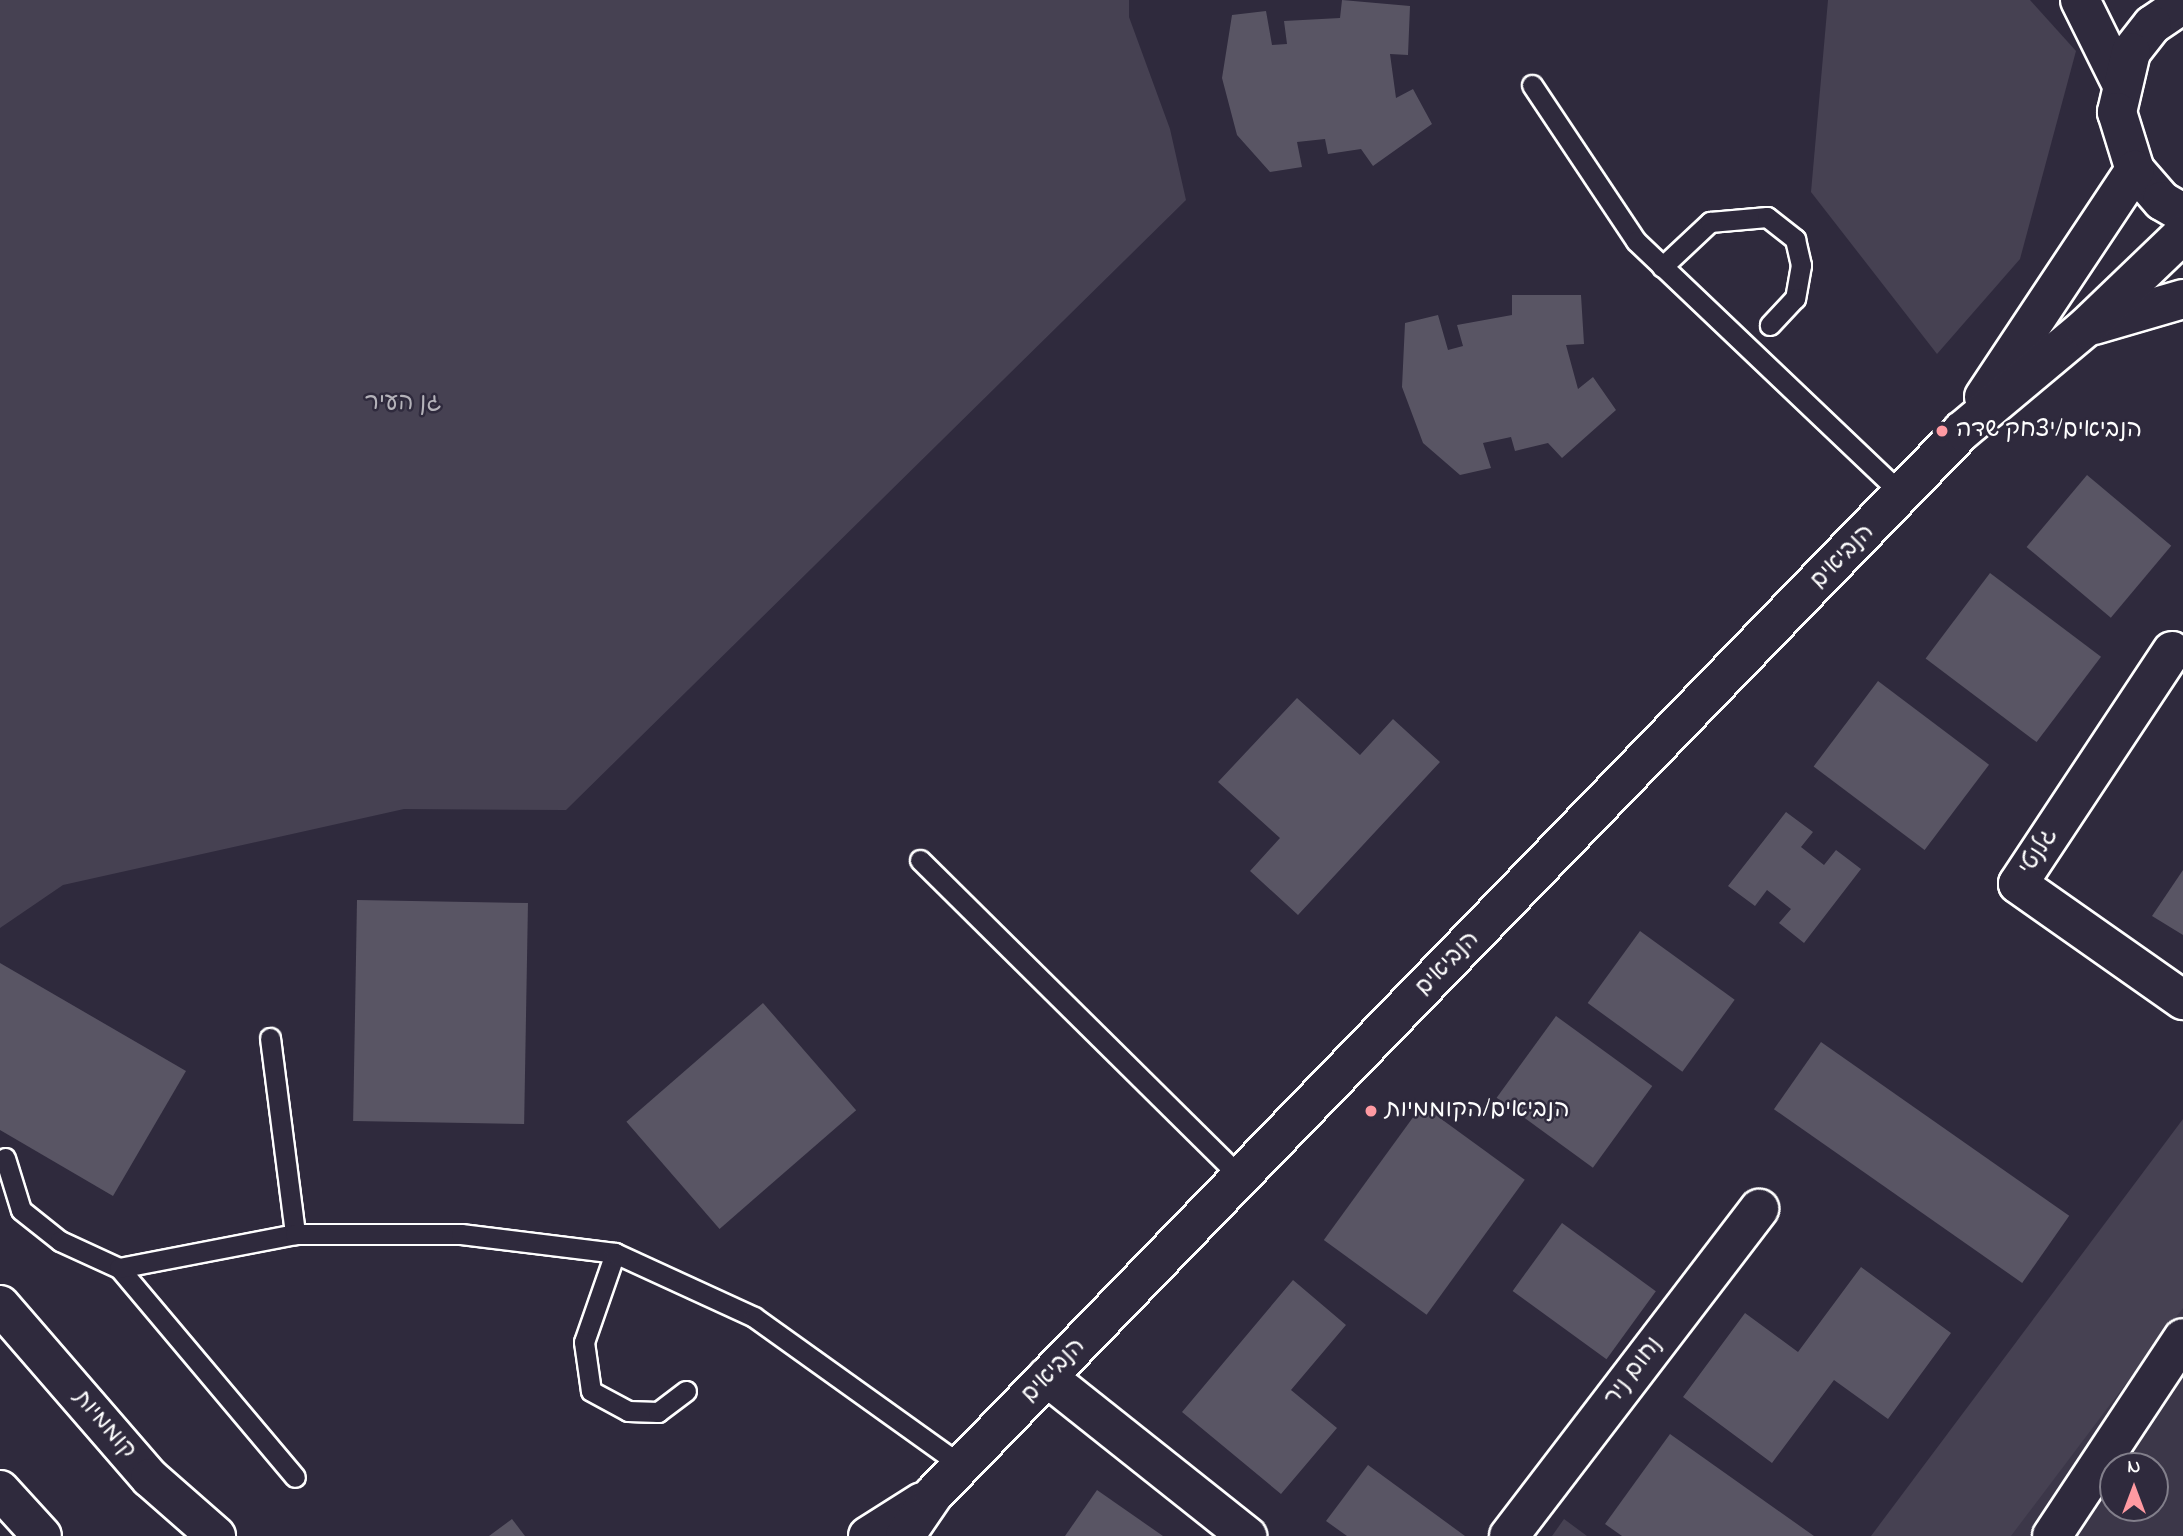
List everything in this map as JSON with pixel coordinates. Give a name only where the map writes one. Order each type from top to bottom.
[{"type":"street","points":[[2080,0],[2120,81],[2121,142],[2135,170],[2162,201],[2183,212]]},
{"type":"street","points":[[2120,81],[2152,25],[2183,4]]},
{"type":"street","name":"הנביאים","points":[[1962,431],[2135,170]]},
{"type":"street","name":"הנביאים","points":[[905,1536],[933,1495],[1962,431],[2085,328],[2183,234]]},
{"type":"street","points":[[2085,328],[2183,299]]},
{"type":"street","name":"גלנטי","points":[[2172,651],[2018,884],[2183,1000]]},
{"type":"street","name":"נחום ניר","points":[[1509,1536],[1759,1209]]},
{"type":"street","name":"קוממיות","points":[[0,1305],[150,1478],[216,1536]]},
{"type":"street","points":[[2052,1536],[2183,1338]]},
{"type":"street","points":[[1047,1377],[1247,1536]]},
{"type":"street","points":[[0,1490],[41,1536]]},
{"type":"street","name":"הנביאים","points":[[868,1536],[933,1495]]},
{"type":"lane","points":[[1532,85],[1636,241],[1903,495]]},
{"type":"lane","points":[[1662,267],[1710,222],[1767,217],[1794,239],[1801,265],[1794,299],[1770,326]]},
{"type":"lane","points":[[920,860],[1241,1178]]},
{"type":"lane","points":[[270,1038],[295,1234]]},
{"type":"lane","points":[[5,1158],[21,1210],[60,1241],[119,1268],[295,1477]]},
{"type":"lane","points":[[119,1268],[295,1234],[461,1234],[615,1253],[754,1317],[962,1466]]},
{"type":"lane","points":[[615,1253],[584,1342],[591,1391],[628,1412],[658,1412],[686,1391]]},
{"type":"shaded area","points":[[2183,1247],[2183,1536],[1970,1536]]},
{"type":"green space","name":"גן העיר","points":[[0,0],[1129,0],[1129,17],[1170,129],[1186,200],[566,810],[404,809],[63,885],[0,928]]},
{"type":"green space","points":[[1828,0],[2030,0],[2076,51],[2020,259],[1937,354],[1811,192]]},
{"type":"green space","points":[[2183,1119],[2183,1308],[2011,1536],[1871,1536]]},
{"type":"green space","points":[[1564,1519],[1587,1536],[1552,1536]]},
{"type":"building","points":[[1342,0],[1410,6],[1408,55],[1390,54],[1396,98],[1413,89],[1432,124],[1373,166],[1361,149],[1328,154],[1325,139],[1297,142],[1302,167],[1270,172],[1237,135],[1222,78],[1232,15],[1266,11],[1272,45],[1287,44],[1284,21],[1340,18]]},
{"type":"building","points":[[1512,295],[1581,295],[1584,344],[1566,345],[1578,389],[1593,377],[1616,410],[1562,458],[1548,443],[1515,451],[1511,437],[1483,443],[1491,468],[1460,475],[1423,443],[1402,387],[1405,323],[1438,315],[1448,350],[1463,346],[1457,325],[1512,315]]},
{"type":"building","points":[[2087,475],[2171,546],[2111,618],[2027,547]]},
{"type":"building","points":[[1990,573],[2101,657],[2037,742],[1926,658]]},
{"type":"building","points":[[1878,681],[1989,765],[1925,850],[1814,766]]},
{"type":"building","points":[[1297,698],[1360,755],[1393,719],[1440,762],[1298,915],[1250,871],[1280,838],[1218,782]]},
{"type":"building","points":[[1786,812],[1813,832],[1801,847],[1824,865],[1836,850],[1861,869],[1804,943],[1779,923],[1791,909],[1767,890],[1755,906],[1728,886]]},
{"type":"building","points":[[2183,870],[2183,935],[2152,916]]},
{"type":"building","points":[[357,900],[528,903],[524,1124],[353,1121]]},
{"type":"building","points":[[1640,931],[1735,1000],[1682,1072],[1588,1003]]},
{"type":"building","points":[[0,963],[186,1071],[113,1196],[0,1130]]},
{"type":"building","points":[[763,1003],[856,1110],[720,1229],[626,1122]]},
{"type":"building","points":[[1556,1016],[1652,1086],[1593,1168],[1497,1098]]},
{"type":"building","points":[[1821,1042],[2069,1216],[2022,1283],[1774,1109]]},
{"type":"building","points":[[1422,1105],[1525,1180],[1427,1315],[1324,1240]]},
{"type":"building","points":[[1562,1223],[1656,1291],[1606,1359],[1513,1291]]},
{"type":"building","points":[[1861,1267],[1951,1333],[1888,1419],[1834,1380],[1772,1463],[1683,1397],[1745,1313],[1798,1352]]},
{"type":"building","points":[[1293,1280],[1346,1325],[1291,1390],[1337,1428],[1281,1494],[1182,1412]]},
{"type":"building","points":[[1670,1434],[1814,1536],[1622,1536],[1605,1524]]},
{"type":"building","points":[[1368,1465],[1465,1536],[1347,1536],[1326,1521]]},
{"type":"building","points":[[1097,1490],[1163,1536],[1065,1536]]},
{"type":"building","points":[[512,1519],[525,1536],[489,1536]]},
{"type":"place","name":"הנביאים/יצחק שדה","points":[[1942,431]]},
{"type":"place","name":"הנביאים/הקוממיות","points":[[1371,1111]]}]
